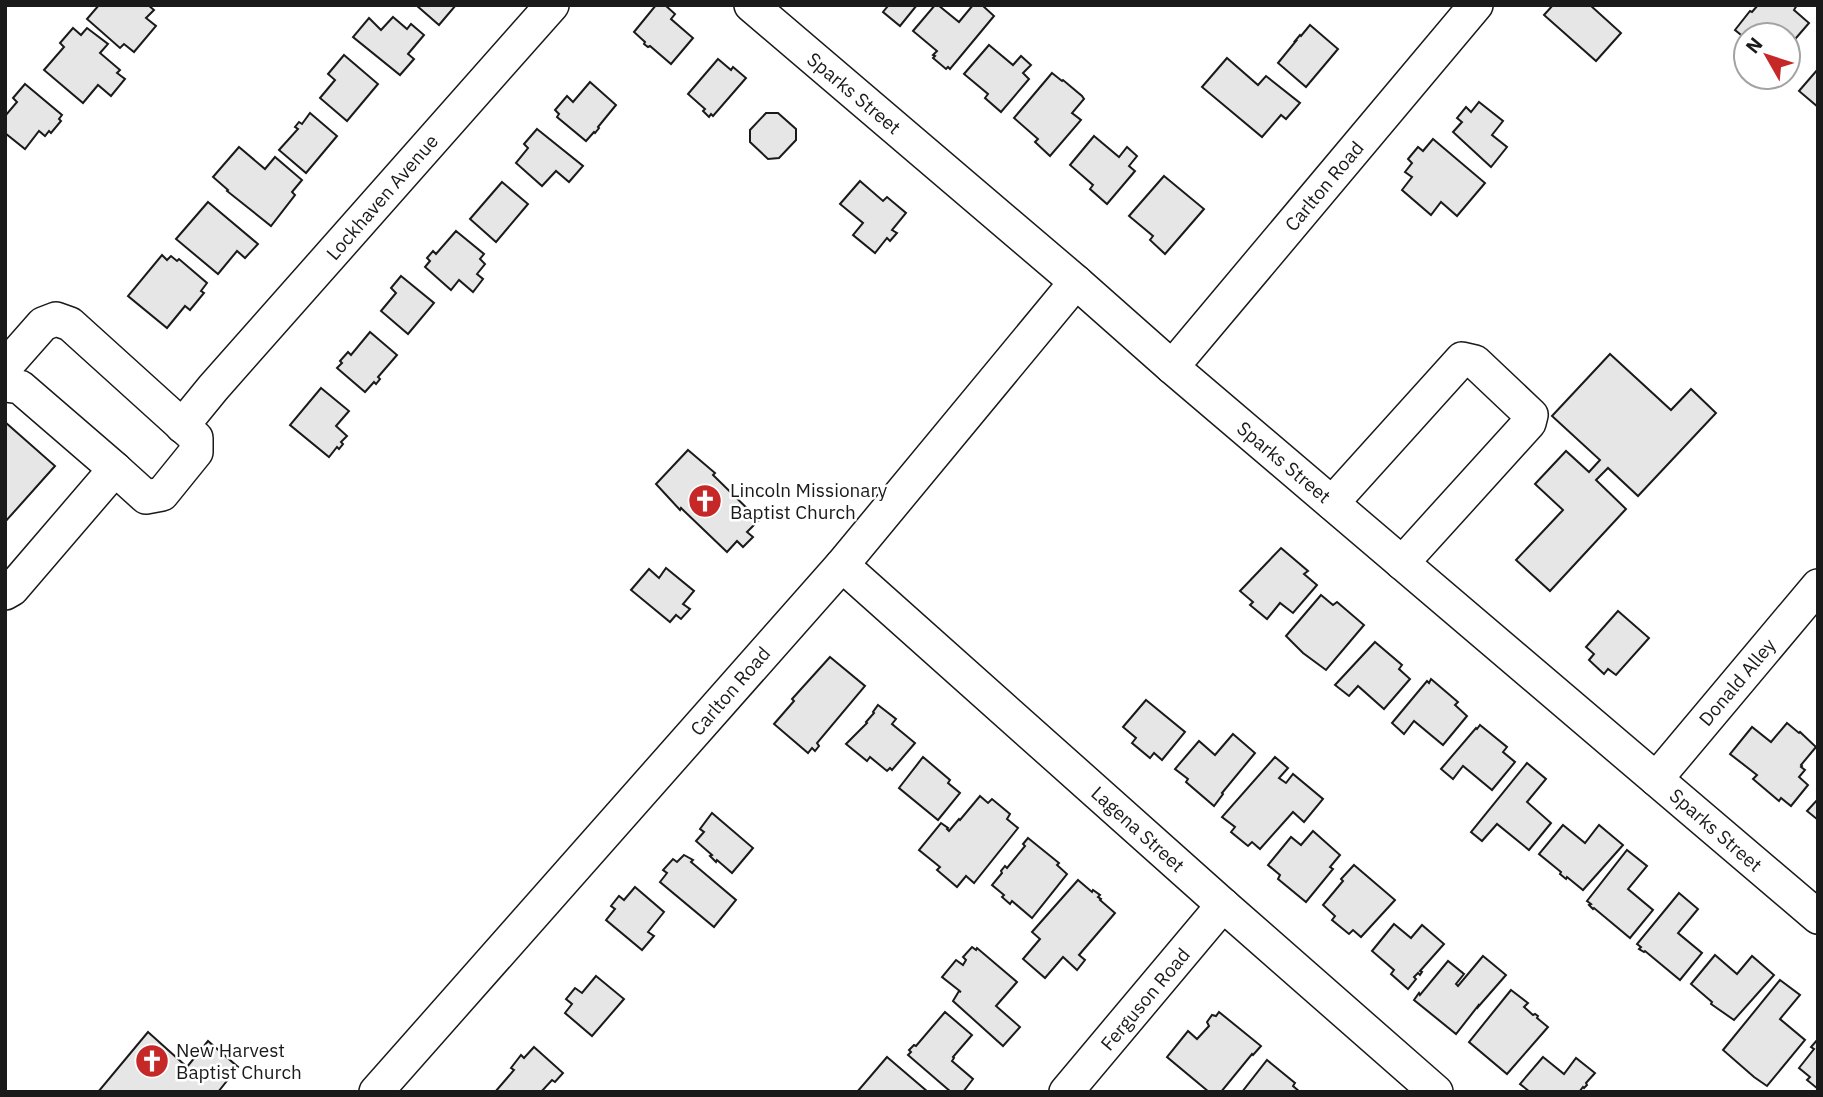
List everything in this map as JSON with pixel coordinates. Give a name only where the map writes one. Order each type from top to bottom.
[{"type":"street","name":"Lockhaven Avenue","points":[[182,426],[552,5]]},
{"type":"street","name":"Sparks Street","points":[[751,5],[1818,917]]},
{"type":"street","name":"Carlton Road","points":[[1172,367],[1476,5]]},
{"type":"street","name":"Carlton Road","points":[[376,1092],[842,565],[1076,282]]},
{"type":"street","points":[[5,367],[43,324],[56,319],[70,324],[196,438],[196,452],[162,494],[146,497],[20,387],[5,385]]},
{"type":"street","points":[[1332,503],[1461,359],[1475,362],[1531,415],[1530,424],[1402,562]]},
{"type":"street","points":[[5,593],[12,589],[115,469]]},
{"type":"street","name":"Lagena Street","points":[[842,565],[1436,1092]]},
{"type":"street","name":"Donald Alley","points":[[1656,779],[1818,586]]},
{"type":"street","name":"Ferguson Road","points":[[1066,1092],[1223,905]]},
{"type":"building","points":[[99,5],[148,5],[154,10],[146,18],[156,26],[134,52],[124,44],[120,48],[87,19]]},
{"type":"building","points":[[416,5],[456,5],[439,25]]},
{"type":"building","points":[[656,5],[665,5],[675,14],[671,19],[693,38],[671,64],[644,44],[634,32]]},
{"type":"building","points":[[885,5],[917,5],[900,26],[883,12],[887,7]]},
{"type":"building","points":[[935,5],[959,22],[973,5],[982,5],[994,16],[950,69],[946,69],[933,58],[937,51],[913,31]]},
{"type":"building","points":[[1553,5],[1590,5],[1621,33],[1596,61],[1544,15]]},
{"type":"building","points":[[1758,5],[1797,5],[1794,10],[1809,23],[1802,31],[1802,21],[1742,21]]},
{"type":"building","points":[[393,17],[407,29],[411,24],[424,35],[408,54],[414,59],[400,75],[353,37],[369,18],[381,30]]},
{"type":"building","points":[[1310,25],[1338,49],[1306,87],[1278,63]]},
{"type":"building","points":[[73,28],[81,35],[87,28],[108,44],[100,53],[120,70],[117,73],[125,79],[111,96],[98,85],[83,103],[44,70],[64,47],[60,43]]},
{"type":"building","points":[[989,45],[1013,65],[1021,56],[1031,65],[1023,73],[1029,79],[1001,112],[985,98],[988,94],[964,74]]},
{"type":"building","points":[[344,55],[378,84],[347,121],[320,98],[335,80],[328,74]]},
{"type":"building","points":[[1227,58],[1258,85],[1266,76],[1300,103],[1286,119],[1281,115],[1262,137],[1202,87]]},
{"type":"building","points":[[718,59],[746,78],[713,116],[711,114],[709,117],[703,111],[705,109],[688,94]]},
{"type":"building","points":[[1818,69],[1818,107],[1799,91],[1802,91]]},
{"type":"building","points":[[1052,73],[1084,99],[1072,113],[1081,120],[1050,156],[1035,142],[1038,139],[1014,118]]},
{"type":"building","points":[[590,82],[616,105],[586,141],[557,117],[559,114],[555,110],[567,96],[573,102]]},
{"type":"building","points":[[25,84],[62,115],[59,119],[61,121],[51,133],[49,131],[45,136],[39,131],[25,149],[5,133],[5,116],[17,102],[13,98]]},
{"type":"building","points":[[1479,102],[1503,121],[1492,135],[1507,147],[1491,167],[1453,132],[1462,122],[1457,118],[1466,107],[1471,112]]},
{"type":"building","points":[[310,113],[337,136],[306,173],[279,150],[298,129],[295,127],[299,122],[302,124]]},
{"type":"building","points":[[766,113],[778,113],[796,129],[796,140],[779,158],[768,159],[750,142],[750,130]]},
{"type":"building","points":[[537,129],[583,166],[569,182],[556,171],[542,186],[516,163],[528,148],[524,144]]},
{"type":"building","points":[[1094,136],[1119,157],[1127,147],[1137,156],[1129,166],[1135,171],[1107,204],[1090,189],[1093,185],[1070,165]]},
{"type":"building","points":[[1433,139],[1485,183],[1457,216],[1441,202],[1431,215],[1402,190],[1412,177],[1405,172],[1412,163],[1408,159],[1418,147],[1423,151]]},
{"type":"building","points":[[239,147],[265,169],[275,157],[302,180],[292,192],[295,195],[271,226],[213,177]]},
{"type":"building","points":[[1164,176],[1204,209],[1165,254],[1150,240],[1153,236],[1129,216]]},
{"type":"building","points":[[860,181],[883,201],[887,197],[906,213],[892,230],[897,233],[890,241],[887,238],[875,253],[853,235],[863,223],[840,204]]},
{"type":"building","points":[[502,182],[528,204],[496,242],[470,219]]},
{"type":"building","points":[[208,202],[258,244],[245,258],[237,251],[218,274],[176,239]]},
{"type":"building","points":[[456,231],[484,254],[480,259],[485,264],[477,274],[483,279],[473,292],[459,280],[451,290],[425,267],[430,261],[427,258],[433,251],[436,254]]},
{"type":"building","points":[[162,255],[167,260],[171,256],[177,261],[179,259],[207,283],[201,291],[204,293],[190,310],[185,306],[167,328],[128,296]]},
{"type":"building","points":[[401,276],[434,303],[408,334],[381,311],[396,293],[391,288]]},
{"type":"building","points":[[370,332],[397,355],[378,377],[380,379],[376,384],[374,382],[365,392],[337,368],[348,352],[351,355]]},
{"type":"building","points":[[1610,354],[1671,410],[1691,389],[1716,413],[1638,496],[1608,468],[1596,480],[1626,509],[1550,591],[1516,560],[1563,510],[1535,484],[1566,451],[1589,472],[1600,460],[1552,416]]},
{"type":"building","points":[[321,388],[349,411],[336,426],[347,436],[339,449],[337,447],[329,457],[290,425]]},
{"type":"building","points":[[5,422],[55,466],[5,522]]},
{"type":"building","name":"Lincoln Missionary Baptist Church","points":[[688,450],[715,473],[713,475],[759,520],[747,532],[753,537],[743,547],[737,541],[727,552],[681,508],[680,510],[656,484]]},
{"type":"building","points":[[1281,548],[1308,571],[1304,574],[1317,585],[1293,613],[1280,603],[1267,619],[1250,605],[1253,602],[1240,591]]},
{"type":"building","points":[[666,568],[694,591],[683,604],[690,609],[681,619],[676,615],[670,622],[631,590],[649,569],[659,578]]},
{"type":"building","points":[[1321,595],[1333,605],[1337,602],[1364,625],[1326,670],[1286,636]]},
{"type":"building","points":[[1618,611],[1649,638],[1616,675],[1608,669],[1604,674],[1589,660],[1594,654],[1586,647]]},
{"type":"building","points":[[1375,642],[1402,665],[1399,669],[1410,679],[1384,709],[1358,686],[1349,696],[1335,685]]},
{"type":"building","points":[[830,657],[865,686],[817,743],[819,746],[815,751],[812,748],[808,753],[774,724],[794,701],[792,699]]},
{"type":"building","points":[[1431,679],[1458,702],[1455,705],[1467,716],[1443,745],[1414,721],[1404,734],[1392,723]]},
{"type":"building","points":[[1146,700],[1185,732],[1162,760],[1154,753],[1150,758],[1132,743],[1136,738],[1123,727]]},
{"type":"building","points":[[878,705],[896,719],[892,724],[915,743],[892,770],[890,768],[887,771],[870,757],[867,761],[846,744],[867,723]]},
{"type":"building","points":[[1787,723],[1816,747],[1801,765],[1805,770],[1799,777],[1808,785],[1791,806],[1781,798],[1779,801],[1753,779],[1757,775],[1730,754],[1752,727],[1771,742]]},
{"type":"building","points":[[1480,725],[1507,747],[1503,752],[1515,762],[1492,790],[1463,766],[1453,779],[1441,769]]},
{"type":"building","points":[[1233,734],[1255,753],[1214,806],[1175,769],[1199,741],[1215,755]]},
{"type":"building","points":[[923,757],[950,780],[948,783],[960,793],[938,820],[899,788]]},
{"type":"building","points":[[1275,757],[1288,768],[1279,778],[1286,783],[1293,774],[1323,799],[1304,822],[1293,812],[1260,849],[1252,842],[1248,846],[1231,832],[1235,827],[1222,817]]},
{"type":"building","points":[[1527,763],[1546,779],[1527,802],[1551,823],[1529,850],[1497,824],[1482,841],[1471,832]]},
{"type":"building","points":[[980,796],[988,803],[992,799],[1010,814],[1007,819],[1018,828],[974,883],[966,876],[957,887],[937,870],[940,867],[919,850],[941,823],[949,831]]},
{"type":"building","points":[[1818,799],[1818,820],[1807,811]]},
{"type":"building","points":[[712,813],[753,848],[732,873],[717,860],[716,862],[696,841],[704,832],[700,829]]},
{"type":"building","points":[[1563,825],[1585,843],[1599,825],[1623,845],[1583,890],[1567,877],[1566,879],[1539,854]]},
{"type":"building","points":[[1313,831],[1340,855],[1330,867],[1333,869],[1306,902],[1278,879],[1280,875],[1268,865],[1291,837],[1301,845]]},
{"type":"building","points":[[1028,838],[1059,863],[1057,865],[1067,874],[1032,918],[1012,901],[1010,904],[992,885],[1005,866],[1007,868],[1025,846],[1023,844]]},
{"type":"building","points":[[1627,850],[1647,866],[1628,889],[1653,910],[1630,938],[1593,909],[1587,901]]},
{"type":"building","points":[[684,855],[693,860],[691,862],[736,900],[714,927],[660,882],[667,873],[663,870],[673,859],[677,862]]},
{"type":"building","points":[[1354,865],[1395,900],[1361,937],[1353,930],[1349,934],[1332,920],[1335,916],[1323,905]]},
{"type":"building","points":[[1078,880],[1100,895],[1100,900],[1115,913],[1079,955],[1085,960],[1077,970],[1063,957],[1045,978],[1023,959],[1040,939],[1032,932]]},
{"type":"building","points":[[635,887],[664,912],[648,932],[654,936],[642,950],[606,920],[615,909],[611,906],[619,896],[624,900]]},
{"type":"building","points":[[1679,893],[1698,909],[1678,933],[1702,953],[1680,980],[1639,949],[1641,947],[1637,944]]},
{"type":"building","points":[[1394,924],[1411,938],[1422,925],[1444,944],[1420,971],[1420,975],[1418,973],[1414,977],[1416,979],[1408,989],[1391,974],[1394,970],[1372,951]]},
{"type":"building","points":[[972,947],[976,950],[977,948],[1017,982],[996,1006],[1020,1027],[1003,1046],[953,1001],[959,991],[961,992],[942,977],[956,960],[963,965],[966,960],[963,957]]},
{"type":"building","points":[[1715,955],[1737,974],[1752,956],[1774,975],[1734,1020],[1711,1004],[1712,1002],[1691,984]]},
{"type":"building","points":[[1483,956],[1506,975],[1456,1034],[1414,1000],[1448,961],[1464,974],[1456,984],[1458,986]]},
{"type":"building","points":[[596,976],[624,999],[592,1036],[565,1013],[572,1004],[566,999],[575,988],[582,993]]},
{"type":"building","points":[[1780,980],[1800,995],[1780,1019],[1805,1040],[1767,1086],[1723,1050]]},
{"type":"building","points":[[1511,990],[1528,1003],[1524,1007],[1548,1027],[1507,1074],[1469,1042]]},
{"type":"building","points":[[945,1012],[972,1035],[952,1061],[973,1079],[963,1092],[951,1092],[908,1055],[911,1052],[909,1050],[916,1046]]},
{"type":"building","points":[[1219,1012],[1261,1046],[1221,1092],[1209,1092],[1167,1057],[1188,1031],[1197,1039],[1209,1026],[1207,1022],[1212,1015],[1216,1016]]},
{"type":"building","name":"New Harvest Baptist Church","points":[[148,1032],[187,1067],[208,1041],[238,1067],[218,1092],[98,1092]]},
{"type":"building","points":[[1818,1039],[1818,1089],[1807,1080],[1810,1077],[1799,1068],[1814,1049],[1811,1047]]},
{"type":"building","points":[[534,1047],[563,1073],[541,1092],[495,1092],[514,1070],[511,1068],[521,1055],[524,1058]]},
{"type":"building","points":[[887,1057],[928,1092],[857,1092]]},
{"type":"building","points":[[1543,1057],[1564,1074],[1576,1058],[1595,1073],[1579,1092],[1530,1092],[1520,1084]]},
{"type":"building","points":[[1267,1060],[1295,1083],[1293,1086],[1300,1092],[1242,1092]]},
{"type":"place","name":"Lincoln Missionary Baptist Church","points":[[705,501]]},
{"type":"place","name":"New Harvest Baptist Church","points":[[152,1061]]}]
